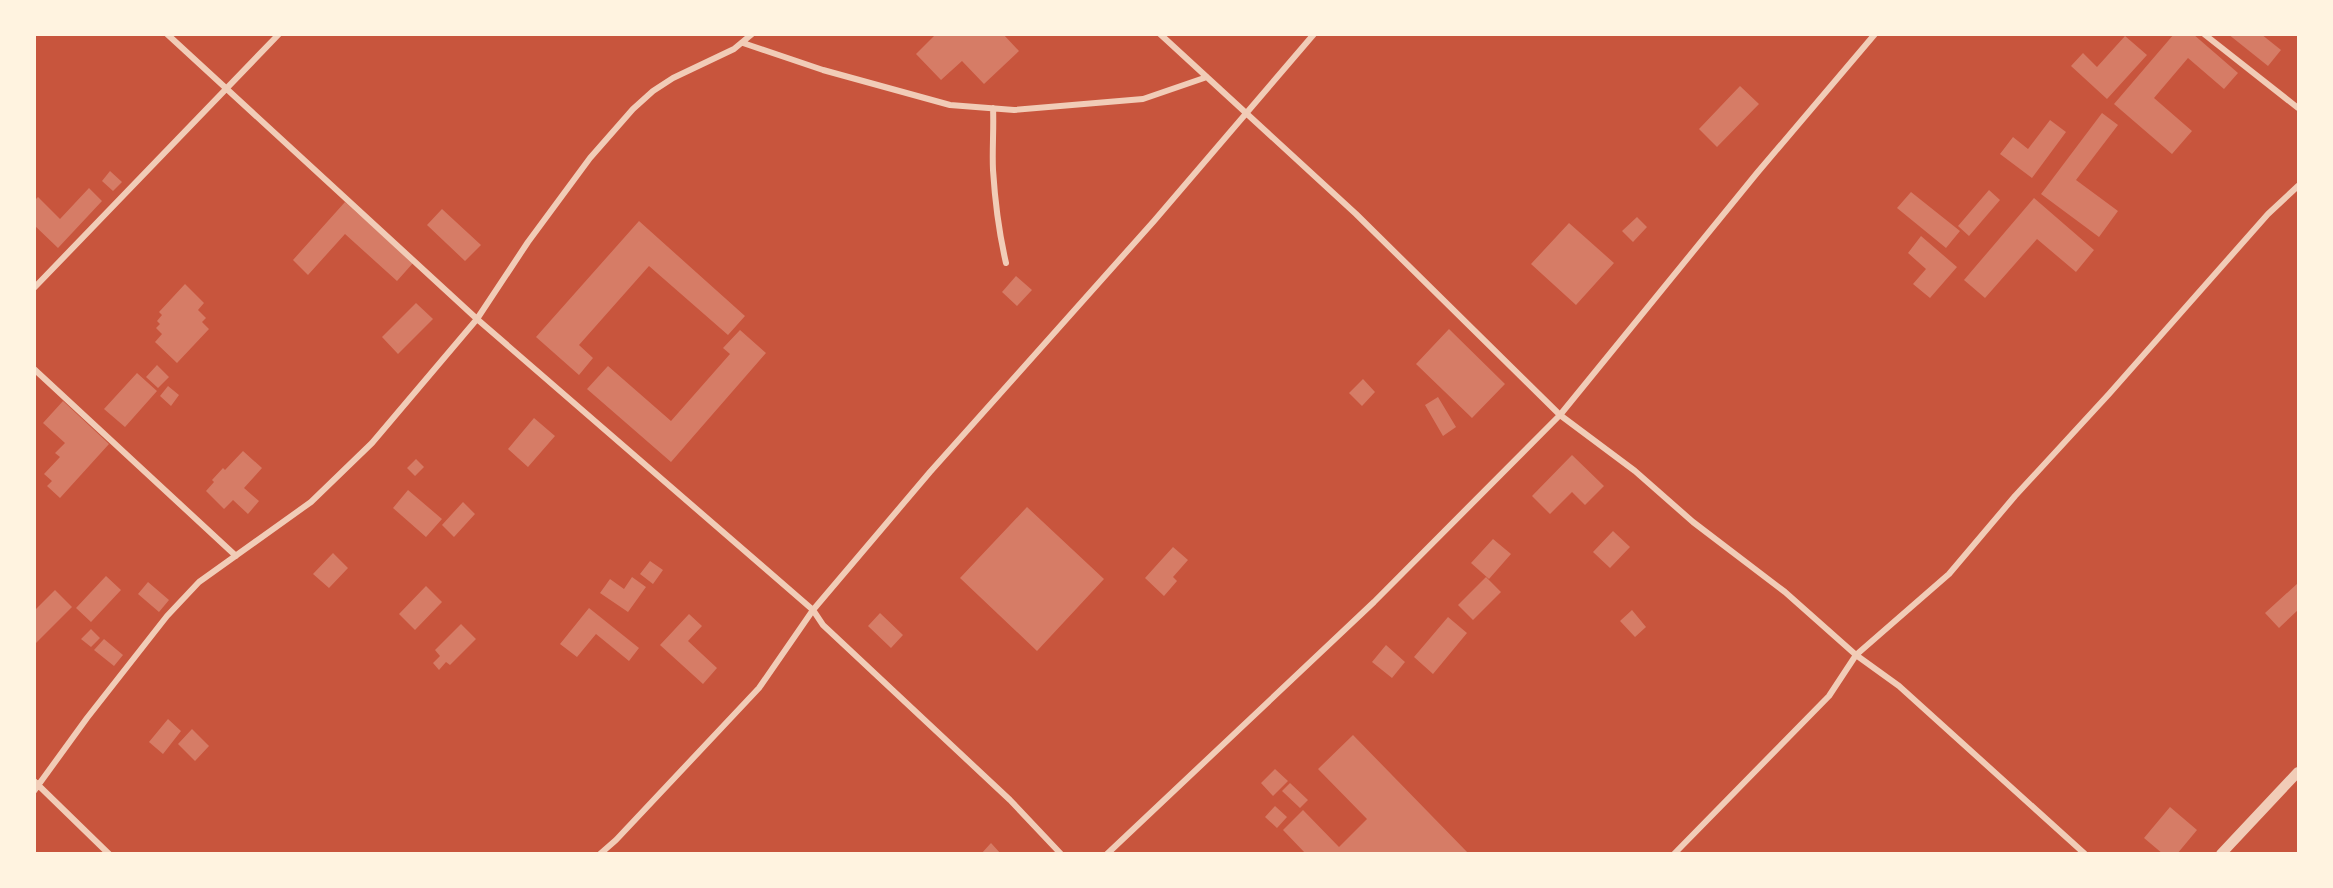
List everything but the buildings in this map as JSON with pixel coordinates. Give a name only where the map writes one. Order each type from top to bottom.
[{"type":"street","points":[[167,34],[477,319],[813,610],[823,625],[1010,800],[1061,854]]},
{"type":"street","points":[[34,288],[279,34]]},
{"type":"street","points":[[109,854],[36,786],[87,718],[167,616],[199,582],[311,502],[372,443],[477,319],[528,242],[583,167],[633,109],[653,91],[673,78],[720,57],[743,43],[752,34]]},
{"type":"street","points":[[1160,34],[1356,213],[1560,415],[1635,471],[1693,522],[1785,592],[1856,655],[1899,686],[2085,854]]},
{"type":"street","points":[[600,854],[616,840],[759,688],[813,610],[930,472],[1248,113],[1314,34]]},
{"type":"street","points":[[1107,854],[1374,602],[1560,415],[1757,173],[1875,34]]},
{"type":"street","points":[[2204,34],[2298,108]]},
{"type":"street","points":[[743,43],[823,70],[950,105],[1014,110],[1143,99],[1207,77]]},
{"type":"street","points":[[993,108],[995,134],[993,167],[1000,235],[1006,263]]},
{"type":"street","points":[[1674,854],[1829,696],[1856,655],[1949,574],[2014,496],[2109,394],[2268,214],[2298,186]]},
{"type":"street","points":[[34,369],[236,556]]},
{"type":"street","points":[[2221,854],[2298,772]]}]
